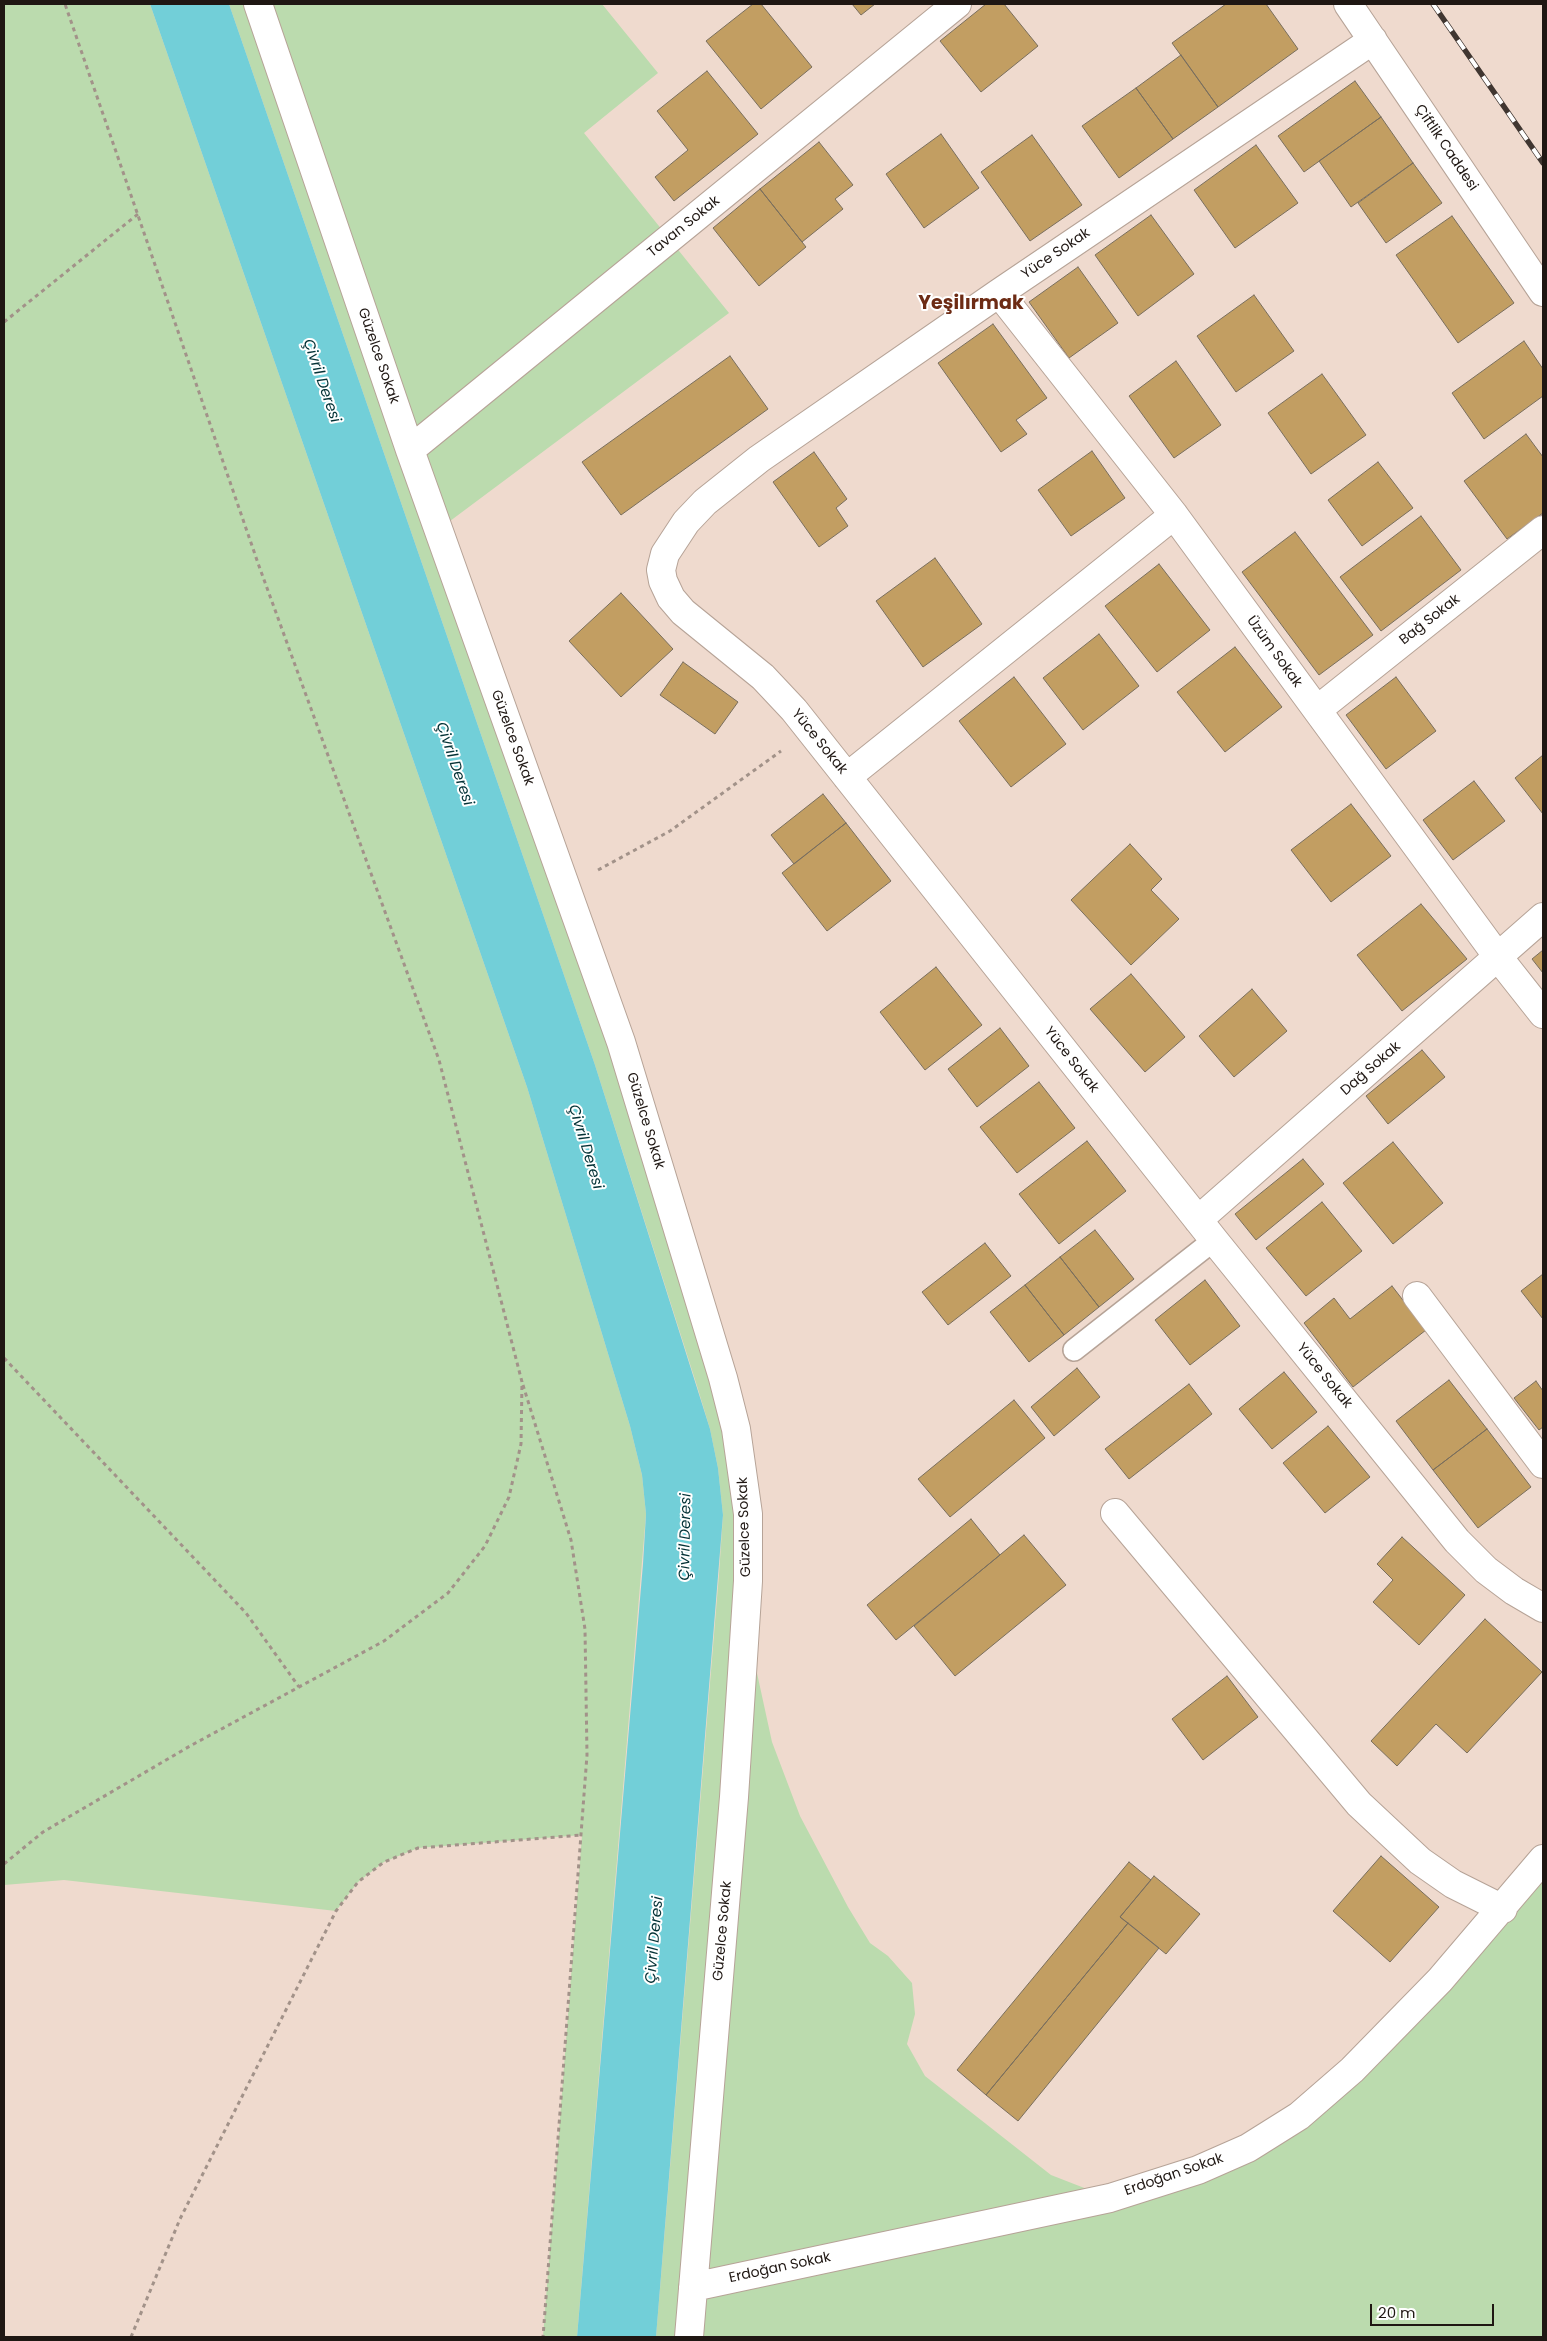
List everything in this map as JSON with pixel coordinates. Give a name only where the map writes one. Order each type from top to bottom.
[{"type":"street","name":"Güzelce Sokak","points":[[258,4],[410,450],[621,1042],[723,1378],[743,1467],[748,1514],[748,1581],[734,1796],[689,2337]]},
{"type":"street","name":"Tavan Sokak","points":[[410,450],[957,4]]},
{"type":"street","name":"Çiftlik Caddesi","points":[[1348,4],[1543,292]]},
{"type":"street","name":"Yüce Sokak","points":[[1373,40],[999,293],[759,459],[705,502],[686,522],[665,554],[661,570],[663,582],[671,598],[683,612],[763,677],[809,730],[1206,1230],[1457,1542],[1486,1570],[1514,1591],[1543,1608]]},
{"type":"street","name":"Üzüm Sokak","points":[[999,293],[1174,515],[1498,957],[1543,1014]]},
{"type":"street","points":[[847,778],[1174,515]]},
{"type":"street","name":"Bağ Sokak","points":[[1317,710],[1543,530]]},
{"type":"street","name":"Dağ Sokak","points":[[1206,1230],[1543,917]]},
{"type":"street","points":[[1417,1296],[1543,1464]]},
{"type":"street","points":[[1115,1513],[1359,1804],[1420,1861],[1453,1884],[1503,1909]]},
{"type":"street","name":"Erdoğan Sokak","points":[[693,2287],[1110,2198],[1198,2170],[1240,2152],[1299,2116],[1352,2070],[1440,1980],[1503,1909],[1543,1859]]},
{"type":"lane","points":[[1074,1350],[1206,1230]]},
{"type":"path","points":[[65,4],[260,566],[439,1060],[522,1382],[570,1540],[585,1629],[587,1755],[543,2337]]},
{"type":"path","points":[[4,322],[138,214]]},
{"type":"path","points":[[564,886],[615,862],[670,831],[809,730]]},
{"type":"path","points":[[4,1358],[246,1613],[299,1687]]},
{"type":"path","points":[[4,1864],[43,1832],[190,1746],[384,1641],[448,1593],[485,1546],[509,1497],[522,1444],[522,1382]]},
{"type":"path","points":[[131,2337],[185,2211],[336,1911],[358,1882],[384,1862],[418,1848],[582,1835]]},
{"type":"green space","points":[[4,4],[150,4],[527,1087],[630,1426],[642,1475],[646,1514],[577,2337],[543,2337],[582,1835],[418,1848],[384,1862],[358,1882],[336,1911],[64,1880],[4,1885]]},
{"type":"green space","points":[[229,4],[602,4],[658,73],[584,133],[729,313],[438,530],[723,1378],[745,1618],[772,1742],[800,1816],[848,1907],[870,1943],[888,1956],[912,1983],[915,2014],[907,2044],[925,2076],[1051,2175],[1110,2198],[1299,2116],[1543,1859],[1543,2337],[656,2337],[719,1574],[723,1515],[718,1468],[710,1429],[697,1386],[595,1065]]},
{"type":"water","name":"Çivril Deresi","points":[[150,4],[229,4],[595,1065],[710,1429],[718,1468],[723,1515],[656,2337],[577,2337],[643,1564],[646,1514],[642,1475],[630,1426],[527,1087]]},
{"type":"building","points":[[753,4],[761,4],[812,67],[761,109],[706,41]]},
{"type":"building","points":[[852,4],[875,4],[861,15]]},
{"type":"building","points":[[986,4],[1004,4],[1038,46],[981,92],[940,41]]},
{"type":"building","points":[[1226,4],[1266,4],[1298,49],[1218,107],[1172,43]]},
{"type":"building","points":[[1181,55],[1218,107],[1173,139],[1136,88]]},
{"type":"building","points":[[707,71],[758,134],[674,201],[655,177],[688,150],[657,111]]},
{"type":"building","points":[[1355,81],[1381,117],[1304,172],[1278,136]]},
{"type":"building","points":[[1136,88],[1173,139],[1119,178],[1082,126]]},
{"type":"building","points":[[1381,117],[1413,163],[1351,207],[1319,161]]},
{"type":"building","points":[[941,134],[979,188],[924,228],[886,174]]},
{"type":"building","points":[[1032,135],[1082,205],[1030,241],[981,172]]},
{"type":"building","points":[[819,142],[853,185],[835,199],[843,209],[802,242],[760,189]]},
{"type":"building","points":[[1256,145],[1298,203],[1235,248],[1194,190]]},
{"type":"building","points":[[1413,163],[1442,203],[1386,243],[1358,203]]},
{"type":"building","points":[[760,189],[806,247],[759,286],[713,228]]},
{"type":"building","points":[[1151,215],[1194,274],[1138,316],[1095,255]]},
{"type":"building","points":[[1452,216],[1514,303],[1458,343],[1396,255]]},
{"type":"building","points":[[1078,267],[1118,323],[1069,358],[1029,302]]},
{"type":"building","points":[[1254,295],[1294,351],[1236,392],[1197,336]]},
{"type":"building","points":[[993,324],[1047,398],[1016,420],[1027,434],[1001,452],[938,363]]},
{"type":"building","points":[[1524,341],[1543,369],[1543,396],[1484,439],[1452,393]]},
{"type":"building","points":[[730,356],[768,409],[621,515],[582,462]]},
{"type":"building","points":[[1176,361],[1221,425],[1174,458],[1129,396]]},
{"type":"building","points":[[1322,374],[1366,435],[1311,474],[1268,413]]},
{"type":"building","points":[[1526,434],[1543,457],[1543,513],[1507,539],[1464,481]]},
{"type":"building","points":[[1092,451],[1125,498],[1071,536],[1038,490]]},
{"type":"building","points":[[814,452],[847,499],[836,508],[848,526],[819,547],[773,482]]},
{"type":"building","points":[[1378,462],[1413,508],[1362,546],[1328,500]]},
{"type":"building","points":[[1421,516],[1461,570],[1381,631],[1340,577]]},
{"type":"building","points":[[1295,532],[1373,635],[1319,675],[1242,572]]},
{"type":"building","points":[[935,558],[982,624],[923,667],[876,601]]},
{"type":"building","points":[[1159,564],[1210,630],[1157,672],[1105,606]]},
{"type":"building","points":[[621,593],[673,649],[621,697],[569,641]]},
{"type":"building","points":[[1099,634],[1139,686],[1083,730],[1043,678]]},
{"type":"building","points":[[1235,647],[1282,707],[1225,752],[1177,692]]},
{"type":"building","points":[[683,662],[738,702],[715,734],[660,695]]},
{"type":"building","points":[[1014,677],[1066,744],[1011,787],[959,721]]},
{"type":"building","points":[[1396,677],[1436,731],[1386,769],[1346,715]]},
{"type":"building","points":[[1543,755],[1543,814],[1515,778]]},
{"type":"building","points":[[1474,781],[1505,821],[1453,860],[1423,820]]},
{"type":"building","points":[[823,794],[846,823],[794,864],[771,835]]},
{"type":"building","points":[[1351,804],[1391,856],[1331,902],[1291,850]]},
{"type":"building","points":[[846,823],[891,881],[827,931],[782,873]]},
{"type":"building","points":[[1130,844],[1162,879],[1151,890],[1179,919],[1131,965],[1071,900]]},
{"type":"building","points":[[1421,904],[1467,959],[1402,1011],[1357,955]]},
{"type":"building","points":[[1543,950],[1543,973],[1532,959]]},
{"type":"building","points":[[936,967],[982,1025],[925,1070],[880,1012]]},
{"type":"building","points":[[1131,974],[1185,1037],[1145,1072],[1090,1009]]},
{"type":"building","points":[[1252,989],[1287,1031],[1234,1077],[1199,1036]]},
{"type":"building","points":[[1000,1028],[1029,1066],[977,1107],[948,1069]]},
{"type":"building","points":[[1422,1050],[1445,1077],[1388,1124],[1366,1096]]},
{"type":"building","points":[[1039,1082],[1075,1128],[1017,1173],[980,1127]]},
{"type":"building","points":[[1087,1141],[1126,1191],[1059,1244],[1019,1194]]},
{"type":"building","points":[[1393,1142],[1443,1203],[1393,1244],[1343,1183]]},
{"type":"building","points":[[1303,1159],[1324,1184],[1256,1240],[1235,1214]]},
{"type":"building","points":[[1322,1202],[1362,1251],[1306,1296],[1266,1248]]},
{"type":"building","points":[[1095,1230],[1134,1279],[1099,1307],[1060,1257]]},
{"type":"building","points":[[985,1243],[1011,1276],[948,1325],[922,1292]]},
{"type":"building","points":[[1060,1257],[1099,1307],[1064,1335],[1025,1285]]},
{"type":"building","points":[[1543,1274],[1543,1319],[1521,1291]]},
{"type":"building","points":[[1205,1280],[1240,1326],[1190,1365],[1155,1320]]},
{"type":"building","points":[[1025,1285],[1064,1335],[1029,1362],[990,1312]]},
{"type":"building","points":[[1392,1286],[1426,1330],[1353,1387],[1304,1323],[1334,1298],[1350,1319]]},
{"type":"building","points":[[1077,1368],[1100,1397],[1054,1436],[1031,1407]]},
{"type":"building","points":[[1284,1372],[1317,1412],[1272,1449],[1239,1409]]},
{"type":"building","points":[[1449,1380],[1487,1429],[1433,1470],[1396,1421]]},
{"type":"building","points":[[1536,1381],[1543,1391],[1543,1427],[1539,1430],[1514,1398]]},
{"type":"building","points":[[1189,1384],[1212,1414],[1129,1479],[1105,1449]]},
{"type":"building","points":[[1014,1400],[1045,1438],[950,1517],[918,1479]]},
{"type":"building","points":[[1328,1426],[1370,1477],[1325,1513],[1283,1463]]},
{"type":"building","points":[[1487,1429],[1531,1487],[1478,1528],[1433,1470]]},
{"type":"building","points":[[971,1519],[1000,1555],[896,1640],[867,1605]]},
{"type":"building","points":[[1024,1535],[1066,1585],[955,1676],[914,1626]]},
{"type":"building","points":[[1402,1537],[1465,1595],[1419,1645],[1373,1602],[1393,1580],[1377,1564]]},
{"type":"building","points":[[1485,1619],[1542,1672],[1467,1753],[1436,1724],[1397,1766],[1371,1741]]},
{"type":"building","points":[[1227,1676],[1258,1717],[1203,1760],[1172,1719]]},
{"type":"building","points":[[1381,1856],[1439,1907],[1390,1962],[1333,1911]]},
{"type":"building","points":[[1129,1862],[1151,1880],[1120,1917],[1128,1923],[986,2095],[957,2070]]},
{"type":"building","points":[[1154,1876],[1200,1914],[1166,1954],[1120,1917]]},
{"type":"building","points":[[1128,1923],[1159,1948],[1018,2121],[986,2095]]},
{"type":"railway","points":[[1433,4],[1543,163]]},
{"type":"district","name":"Yeşilırmak","points":[[971,304]]}]
